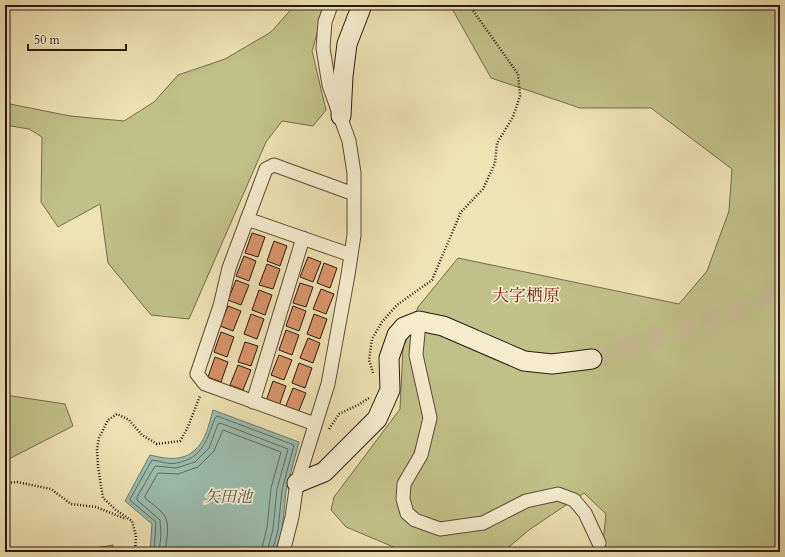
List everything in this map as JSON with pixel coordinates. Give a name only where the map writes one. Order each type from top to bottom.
[{"type":"street","points":[[283,552],[292,517],[297,483],[328,384],[354,235],[354,173],[349,141],[329,85],[323,48],[325,22],[331,5]]},
{"type":"street","points":[[341,116],[343,76],[347,44],[362,5]]},
{"type":"street","points":[[315,424],[205,384],[197,374],[220,306],[229,268],[266,169],[274,165],[354,194]]},
{"type":"street","points":[[247,219],[351,255]]},
{"type":"street","points":[[253,402],[303,238]]},
{"type":"street","points":[[297,483],[324,472],[377,419],[390,390],[389,358],[397,335],[404,327],[419,321],[443,326],[524,361],[552,364],[592,359]]},
{"type":"street","points":[[419,321],[416,355],[430,418],[421,455],[404,484],[403,499],[407,513],[415,520],[440,529],[483,523],[526,501],[558,494],[574,500],[585,513],[599,543]]},
{"type":"path","points":[[373,375],[369,360],[372,339],[382,322],[397,305],[432,280],[461,212],[486,183],[495,163],[497,143],[513,117],[520,96],[518,74],[469,5]]},
{"type":"path","points":[[135,552],[136,536],[132,522],[103,498],[96,449],[99,438],[108,420],[116,414],[129,420],[142,434],[157,444],[180,441],[187,429],[205,384]]},
{"type":"path","points":[[328,431],[339,414],[371,397]]},
{"type":"path","points":[[5,483],[17,482],[51,489],[71,504],[96,507],[132,522]]},
{"type":"green space","points":[[295,5],[325,5],[312,51],[326,110],[313,126],[282,121],[266,142],[189,319],[151,315],[108,263],[100,204],[58,227],[41,202],[42,137],[29,129],[5,125],[5,103],[70,116],[124,121],[154,102],[178,75],[225,59],[271,32]]},
{"type":"green space","points":[[450,5],[780,5],[780,552],[602,552],[606,514],[584,493],[529,530],[503,552],[397,552],[396,548],[346,527],[331,510],[334,497],[400,409],[403,348],[418,307],[458,258],[679,304],[707,271],[729,211],[732,169],[651,108],[580,108],[491,78]]},
{"type":"green space","points":[[5,395],[65,404],[73,426],[5,461]]},
{"type":"green space","points":[[113,545],[113,552],[72,552]]},
{"type":"water","name":"矢田池","points":[[213,410],[299,442],[286,491],[282,531],[275,552],[150,552],[152,524],[125,501],[150,455],[165,458],[178,458],[190,454],[196,449],[205,436]]},
{"type":"building","points":[[252,233],[265,237],[258,257],[245,253]]},
{"type":"building","points":[[274,241],[287,246],[280,266],[267,261]]},
{"type":"building","points":[[244,256],[256,261],[249,281],[236,276]]},
{"type":"building","points":[[308,257],[321,262],[313,282],[300,277]]},
{"type":"building","points":[[324,263],[337,268],[330,288],[317,283]]},
{"type":"building","points":[[267,264],[280,269],[273,289],[259,285]]},
{"type":"building","points":[[236,280],[249,285],[241,305],[228,300]]},
{"type":"building","points":[[300,283],[313,287],[306,307],[293,303]]},
{"type":"building","points":[[321,289],[334,294],[326,314],[313,309]]},
{"type":"building","points":[[259,290],[272,295],[265,315],[252,310]]},
{"type":"building","points":[[228,306],[241,311],[233,331],[220,326]]},
{"type":"building","points":[[293,306],[306,311],[299,331],[286,326]]},
{"type":"building","points":[[251,314],[264,319],[257,339],[244,334]]},
{"type":"building","points":[[314,314],[327,319],[320,339],[307,334]]},
{"type":"building","points":[[286,330],[299,335],[292,355],[279,350]]},
{"type":"building","points":[[221,332],[234,337],[227,357],[214,352]]},
{"type":"building","points":[[308,338],[320,343],[313,363],[300,358]]},
{"type":"building","points":[[245,342],[258,346],[251,366],[238,362]]},
{"type":"building","points":[[279,355],[292,360],[284,380],[271,375]]},
{"type":"building","points":[[215,357],[228,362],[221,382],[208,377]]},
{"type":"building","points":[[299,363],[312,368],[305,388],[292,383]]},
{"type":"building","points":[[238,365],[251,370],[243,390],[230,385]]},
{"type":"building","points":[[273,381],[286,386],[279,406],[266,401]]},
{"type":"building","points":[[293,388],[306,393],[298,413],[285,408]]},
{"type":"tunnel","points":[[592,359],[780,296]]},
{"type":"district","name":"大字栖原","points":[[526,295]]}]
